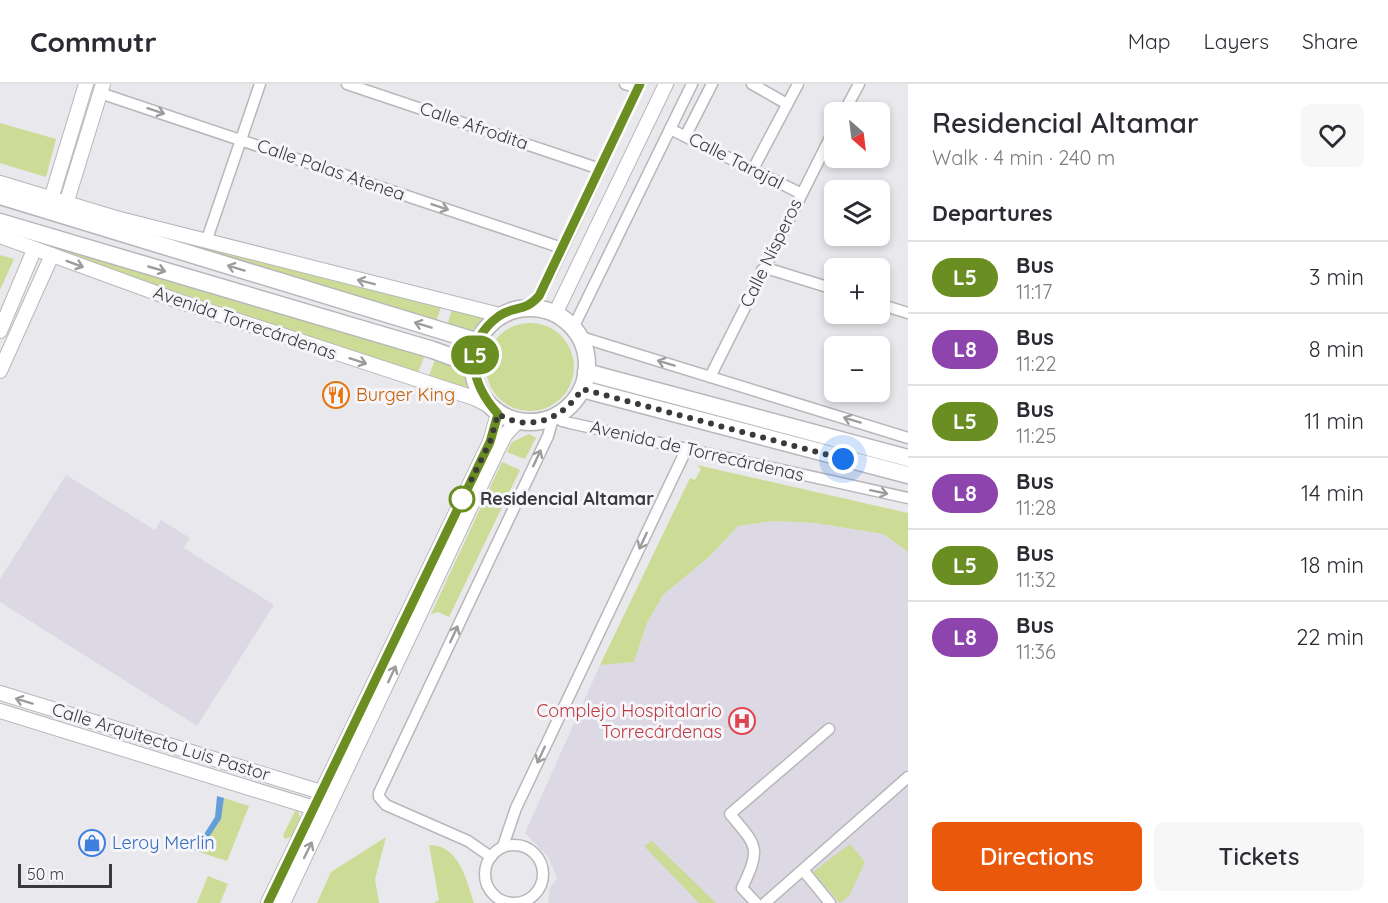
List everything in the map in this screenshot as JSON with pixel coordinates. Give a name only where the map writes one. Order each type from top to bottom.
[{"type":"main road","points":[[0,196],[478,342]]},
{"type":"main road","name":"Avenida Torrecárdenas","points":[[0,222],[433,350],[474,365]]},
{"type":"main road","points":[[530,306],[556,312],[577,331],[586,372],[582,389],[570,405],[556,417],[536,423],[518,422],[494,410],[477,386],[474,365],[478,342],[500,315],[530,306]]},
{"type":"main road","points":[[586,372],[908,458]]},
{"type":"main road","name":"Avenida de Torrecárdenas","points":[[582,389],[908,475]]},
{"type":"street","points":[[51,199],[86,84]]},
{"type":"street","points":[[207,242],[260,84]]},
{"type":"street","name":"Calle Afrodita","points":[[347,84],[600,169]]},
{"type":"street","points":[[530,306],[539,296],[639,86],[625,84]]},
{"type":"street","points":[[556,312],[666,84]]},
{"type":"street","points":[[692,84],[577,331],[710,377],[908,438]]},
{"type":"street","points":[[686,135],[712,84]]},
{"type":"street","points":[[752,84],[788,104]]},
{"type":"street","points":[[753,169],[798,84]]},
{"type":"street","points":[[849,102],[859,84]]},
{"type":"street","points":[[66,204],[102,88]]},
{"type":"street","name":"Calle Palas Atenea","points":[[102,88],[243,140],[562,248]]},
{"type":"street","name":"Calle Tarajal","points":[[670,129],[800,194]]},
{"type":"street","name":"Calle Nísperos","points":[[710,377],[824,149]]},
{"type":"street","points":[[59,172],[75,177]]},
{"type":"street","points":[[0,183],[66,204],[207,242],[500,315]]},
{"type":"street","name":"Avenida Torrecárdenas","points":[[0,236],[202,309],[474,398],[494,410]]},
{"type":"street","points":[[0,331],[34,249]]},
{"type":"street","points":[[0,371],[52,255]]},
{"type":"street","points":[[762,270],[769,269],[824,287]]},
{"type":"street","points":[[890,307],[908,313]]},
{"type":"street","points":[[268,903],[490,442],[494,410]]},
{"type":"street","points":[[491,857],[468,841],[386,805],[379,797],[384,782],[556,417]]},
{"type":"street","name":"Avenida de Torrecárdenas","points":[[556,417],[562,421],[686,450],[908,498]]},
{"type":"street","points":[[283,903],[497,451],[505,435],[518,422]]},
{"type":"street","points":[[503,846],[521,845],[530,849],[540,859],[543,880],[530,901],[514,903],[493,899],[485,877],[485,868],[491,857],[503,846],[516,808],[686,450]]},
{"type":"street","name":"Calle Arquitecto Luis Pastor","points":[[0,693],[321,792]]},
{"type":"street","name":"Calle Arquitecto Luis Pastor","points":[[0,711],[314,808]]},
{"type":"street","points":[[756,903],[742,888],[755,856],[754,846],[730,814],[829,729]]},
{"type":"street","points":[[765,903],[908,777]]},
{"type":"street","points":[[803,870],[830,903]]},
{"type":"shaded area","points":[[66,475],[155,530],[161,520],[190,538],[184,548],[274,605],[197,726],[0,602],[0,579]]},
{"type":"shaded area","name":"Complejo Hospitalario Torrecárdenas","points":[[773,521],[815,523],[883,534],[908,552],[908,903],[548,903],[549,890],[557,878],[548,857],[525,833],[600,665],[634,662],[647,623],[663,595],[710,556],[738,526]]},
{"type":"green space","points":[[0,123],[56,139],[46,177],[0,163]]},
{"type":"green space","points":[[104,221],[441,307],[436,322]]},
{"type":"green space","points":[[0,229],[425,354],[418,373],[131,277]]},
{"type":"green space","points":[[0,255],[14,259],[0,290]]},
{"type":"green space","points":[[452,309],[483,318],[471,332],[447,326]]},
{"type":"green space","points":[[530,323],[547,327],[561,336],[570,350],[574,367],[570,384],[561,398],[547,407],[530,411],[513,407],[499,398],[490,384],[486,367],[490,350],[499,336],[513,327]]},
{"type":"green space","points":[[436,357],[463,368],[467,389],[429,376]]},
{"type":"green space","points":[[529,434],[536,438],[525,459],[507,452],[512,442]]},
{"type":"green space","points":[[502,462],[520,470],[449,617],[438,612],[431,614]]},
{"type":"green space","points":[[697,465],[908,513],[908,552],[883,534],[815,523],[773,521],[738,526],[710,556],[663,595],[647,623],[634,662],[600,665],[690,478],[695,480],[701,469]]},
{"type":"green space","points":[[224,798],[249,806],[227,861],[199,852],[221,819]]},
{"type":"green space","points":[[295,811],[298,811],[301,820],[293,836],[285,839],[283,835]]},
{"type":"green space","points":[[386,837],[375,879],[379,903],[317,903],[331,872]]},
{"type":"green space","points":[[652,841],[716,903],[699,903],[644,846]]},
{"type":"green space","points":[[850,844],[865,862],[849,896],[840,903],[813,872]]},
{"type":"green space","points":[[429,845],[448,851],[454,857],[464,874],[474,903],[434,903],[439,900]]},
{"type":"green space","points":[[208,876],[228,884],[220,903],[197,903]]},
{"type":"water","points":[[217,796],[224,798],[221,819],[199,852],[194,850],[215,817]]},
{"type":"bus line","name":"L5","points":[[268,903],[490,442],[498,414],[486,401],[477,386],[474,365],[478,342],[500,315],[530,306],[539,296],[640,84]]},
{"type":"place","name":"Burger King","points":[[336,395]]},
{"type":"place","name":"Residencial Altamar","points":[[462,499]]},
{"type":"place","name":"Complejo Hospitalario Torrecárdenas","points":[[742,721]]},
{"type":"place","name":"Leroy Merlin","points":[[92,843]]},
{"type":"route","points":[[462,499],[490,442],[498,414],[518,422],[544,421],[565,410],[582,389],[843,459]]}]
